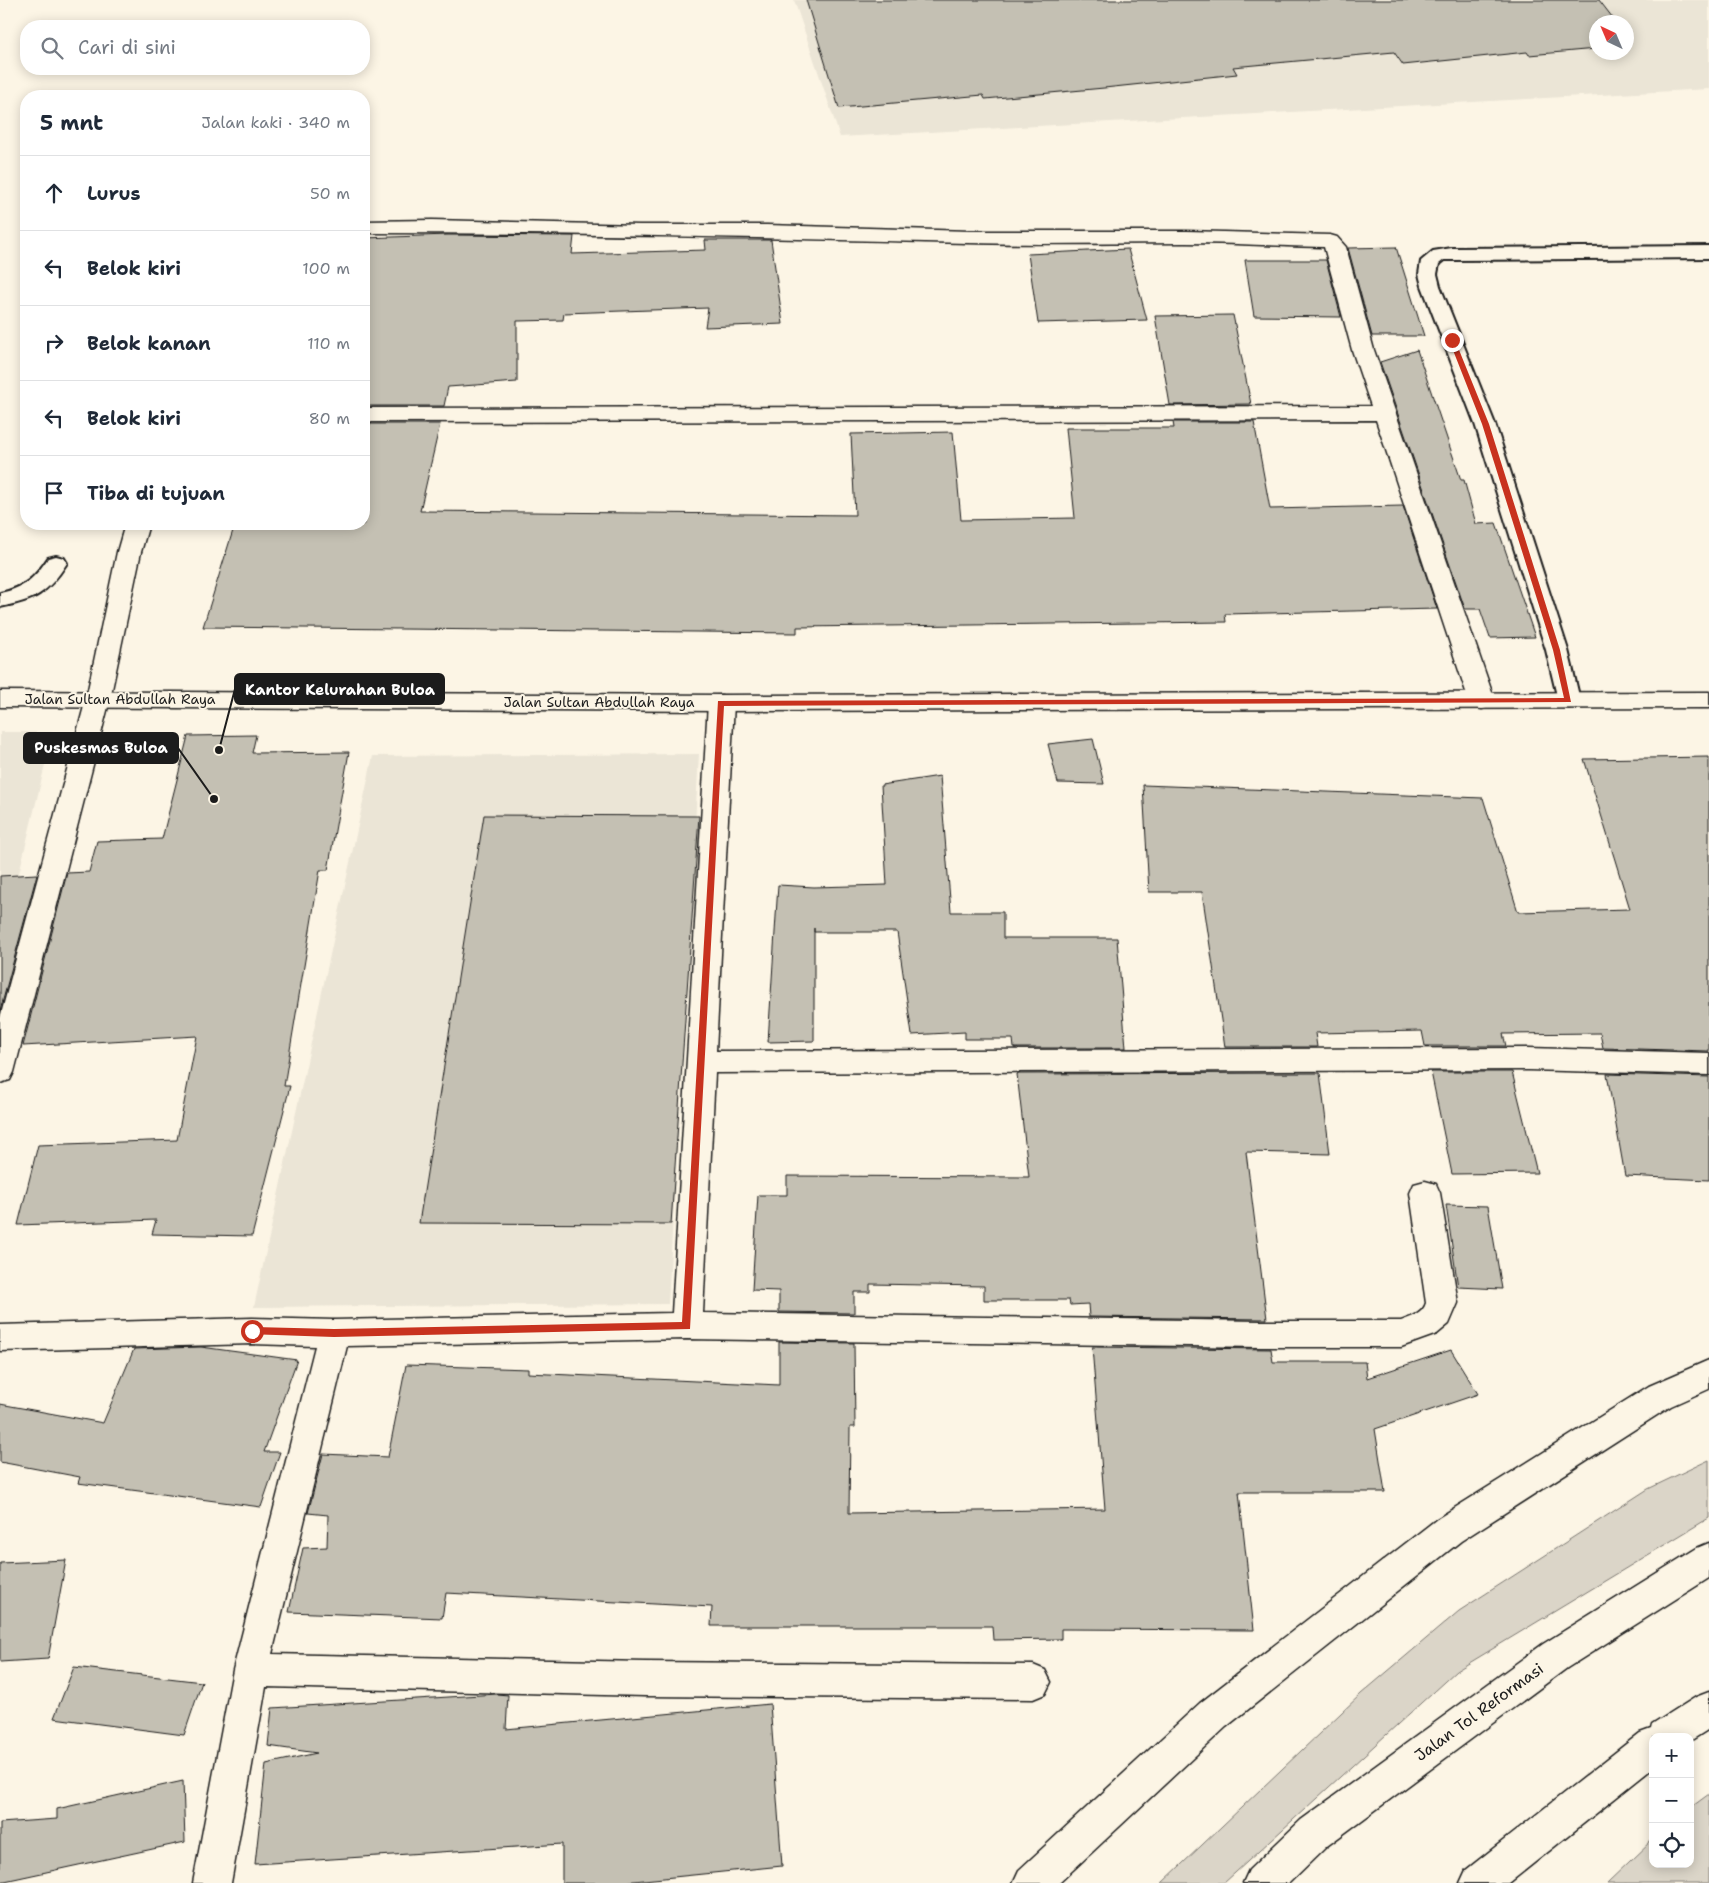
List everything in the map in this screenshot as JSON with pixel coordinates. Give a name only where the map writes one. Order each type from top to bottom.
[{"type":"main road","points":[[370,226],[640,231],[767,231],[970,236],[1325,239],[1332,242],[1336,247],[1363,350],[1482,700]]},
{"type":"main road","points":[[370,415],[1384,413]]},
{"type":"main road","points":[[0,1072],[4,1037],[98,699],[136,530]]},
{"type":"main road","name":"Jalan Sultan Abdullah Raya","points":[[0,699],[720,703],[1709,700]]},
{"type":"main road","points":[[687,1326],[720,703]]},
{"type":"main road","points":[[700,1062],[1528,1059],[1709,1064]]},
{"type":"main road","points":[[0,1338],[252,1331],[334,1333],[687,1326],[1261,1334],[1401,1334],[1426,1325],[1438,1315],[1442,1303],[1425,1193]]},
{"type":"main road","points":[[212,1883],[252,1670],[334,1333]]},
{"type":"main road","points":[[1032,1883],[1213,1715],[1449,1530],[1660,1396],[1709,1374]]},
{"type":"main road","name":"Jalan Tol Reformasi","points":[[1262,1883],[1314,1833],[1555,1656],[1709,1559]]},
{"type":"main road","points":[[252,1670],[645,1679],[1033,1682]]},
{"type":"main road","points":[[1671,1733],[1709,1709]]},
{"type":"main road","points":[[1479,1883],[1649,1748]]},
{"type":"lane","points":[[1569,700],[1556,650],[1486,424],[1431,286],[1428,274],[1430,261],[1440,255],[1452,254],[1709,252]]},
{"type":"lane","points":[[0,600],[36,589],[46,581],[56,563]]},
{"type":"shaded area","points":[[794,0],[1709,0],[1709,89],[840,137]]},
{"type":"shaded area","points":[[0,732],[53,732],[0,952]]},
{"type":"shaded area","points":[[699,754],[668,1304],[254,1307],[373,756]]},
{"type":"shaded area","points":[[1709,1460],[1709,1518],[1456,1671],[1224,1883],[1162,1883],[1361,1694],[1459,1611],[1648,1489]]},
{"type":"shaded area","points":[[1709,1794],[1709,1883],[1607,1883],[1649,1843],[1649,1868],[1694,1868],[1694,1805]]},
{"type":"building","points":[[806,0],[1599,0],[1611,15],[1589,15],[1589,50],[1529,55],[1527,52],[1403,65],[1394,52],[1233,67],[1237,74],[1104,88],[985,99],[983,95],[839,108]]},
{"type":"building","points":[[448,235],[574,236],[572,254],[706,250],[705,240],[771,240],[783,324],[705,327],[708,308],[564,313],[563,320],[517,321],[517,382],[448,387],[444,406],[370,406],[370,238]]},
{"type":"building","points":[[1396,247],[1424,336],[1372,336],[1348,248]]},
{"type":"building","points":[[1128,249],[1147,320],[1038,323],[1028,254]]},
{"type":"building","points":[[1245,260],[1326,260],[1341,317],[1254,316]]},
{"type":"building","points":[[1233,315],[1251,404],[1170,405],[1155,316]]},
{"type":"building","points":[[1417,350],[1461,480],[1464,480],[1476,524],[1496,523],[1535,637],[1490,638],[1480,609],[1465,609],[1380,362]]},
{"type":"building","points":[[1173,422],[1254,422],[1270,509],[1403,506],[1437,609],[1225,614],[1226,622],[797,627],[797,633],[203,627],[233,530],[370,530],[370,424],[440,424],[420,511],[855,515],[851,434],[953,432],[961,520],[1075,518],[1066,428],[1174,428]]},
{"type":"building","points":[[256,735],[252,753],[349,752],[328,870],[320,870],[284,1086],[290,1086],[252,1236],[152,1234],[156,1220],[18,1225],[38,1145],[177,1140],[197,1036],[23,1046],[67,873],[89,872],[97,841],[162,839],[188,736]]},
{"type":"building","points":[[1093,739],[1104,784],[1058,783],[1048,744]]},
{"type":"building","points":[[1709,757],[1709,1051],[1603,1048],[1600,1033],[1503,1034],[1506,1046],[1425,1046],[1422,1031],[1315,1033],[1317,1047],[1225,1047],[1202,892],[1149,892],[1143,785],[1483,798],[1518,912],[1630,909],[1584,759]]},
{"type":"building","points":[[940,776],[951,912],[1003,912],[1003,938],[1117,938],[1126,1048],[1014,1048],[1013,1039],[965,1039],[965,1032],[912,1035],[897,932],[814,932],[814,1041],[768,1042],[778,885],[814,887],[887,885],[881,785]]},
{"type":"building","points":[[484,815],[699,816],[671,1224],[419,1223]]},
{"type":"building","points":[[37,874],[0,1011],[0,876]]},
{"type":"building","points":[[1431,1072],[1512,1072],[1537,1173],[1452,1174]]},
{"type":"building","points":[[1320,1073],[1330,1154],[1246,1152],[1267,1319],[1089,1317],[1088,1304],[1070,1305],[1069,1300],[984,1300],[984,1286],[870,1284],[870,1292],[854,1292],[854,1313],[779,1312],[779,1291],[752,1290],[758,1195],[787,1195],[787,1176],[1029,1177],[1017,1074]]},
{"type":"building","points":[[1607,1074],[1709,1077],[1709,1180],[1625,1176]]},
{"type":"building","points":[[1446,1205],[1488,1206],[1502,1289],[1458,1287]]},
{"type":"building","points":[[779,1342],[854,1343],[855,1427],[850,1427],[849,1513],[1105,1509],[1092,1347],[1271,1349],[1273,1362],[1365,1362],[1367,1378],[1451,1350],[1478,1394],[1375,1429],[1385,1492],[1239,1492],[1254,1630],[1061,1629],[1061,1639],[993,1640],[992,1626],[711,1626],[712,1607],[446,1593],[442,1618],[289,1612],[303,1548],[327,1547],[328,1515],[308,1513],[323,1454],[388,1457],[406,1365],[528,1369],[528,1373],[779,1385]]},
{"type":"building","points":[[201,1347],[297,1360],[264,1452],[280,1452],[261,1507],[78,1483],[80,1477],[0,1462],[0,1404],[103,1423],[134,1349]]},
{"type":"building","points":[[66,1560],[48,1659],[0,1662],[0,1563]]},
{"type":"building","points":[[74,1667],[202,1682],[184,1735],[54,1718]]},
{"type":"building","points":[[497,1694],[508,1695],[506,1729],[770,1704],[782,1866],[614,1883],[562,1883],[562,1844],[255,1864],[266,1764],[317,1753],[268,1746],[272,1708]]},
{"type":"building","points":[[183,1781],[185,1842],[0,1882],[0,1823],[57,1819],[57,1809]]},
{"type":"place","name":"Kantor Kelurahan Buloa","points":[[219,750]]},
{"type":"place","name":"Puskesmas Buloa","points":[[214,799]]},
{"type":"route","points":[[252,1331],[334,1333],[687,1326],[720,703],[1569,700],[1556,650],[1486,424],[1452,340]]}]
